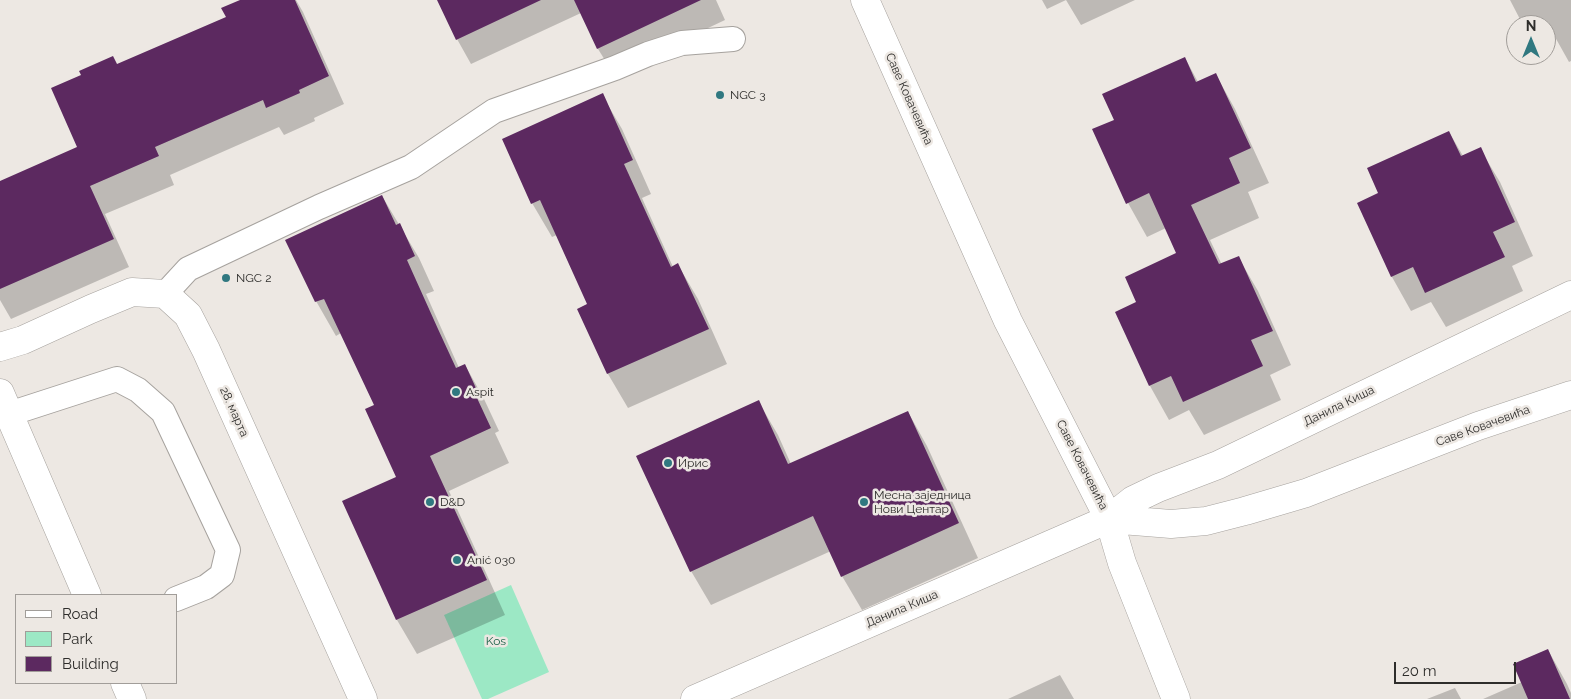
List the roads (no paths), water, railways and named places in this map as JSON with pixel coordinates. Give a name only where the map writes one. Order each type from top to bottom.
[{"type":"street","name":"Саве Ковачевића","points":[[864,0],[1008,321],[1109,519],[1171,524],[1206,521],[1237,513],[1306,493],[1478,426],[1571,395]]},
{"type":"street","points":[[0,347],[23,340],[132,292],[166,294]]},
{"type":"street","name":"28. марта","points":[[166,294],[188,315],[206,350],[363,699]]},
{"type":"street","name":"Данила Киша","points":[[695,699],[1109,519],[1133,500],[1158,488],[1218,465],[1571,295]]},
{"type":"street","points":[[5,403],[87,594]]},
{"type":"street","points":[[1109,519],[1122,563],[1176,699]]},
{"type":"street","points":[[125,684],[132,699]]},
{"type":"lane","points":[[166,294],[188,269],[328,203],[411,167],[494,111],[682,43],[733,39]]},
{"type":"lane","points":[[5,403],[117,379],[138,390],[164,412],[228,550],[222,575],[206,587],[178,598]]},
{"type":"place","name":"NGC 3","points":[[720,95]]},
{"type":"place","name":"NGC 2","points":[[226,278]]},
{"type":"place","name":"Aspit","points":[[456,392]]},
{"type":"place","name":"Ирис","points":[[668,463]]},
{"type":"place","name":"D&D","points":[[430,502]]},
{"type":"place","name":"Месна заједница Нови Центар","points":[[864,502]]},
{"type":"place","name":"Anić 030","points":[[457,560]]},
{"type":"park label","name":"Kos","points":[[496,641]]}]
